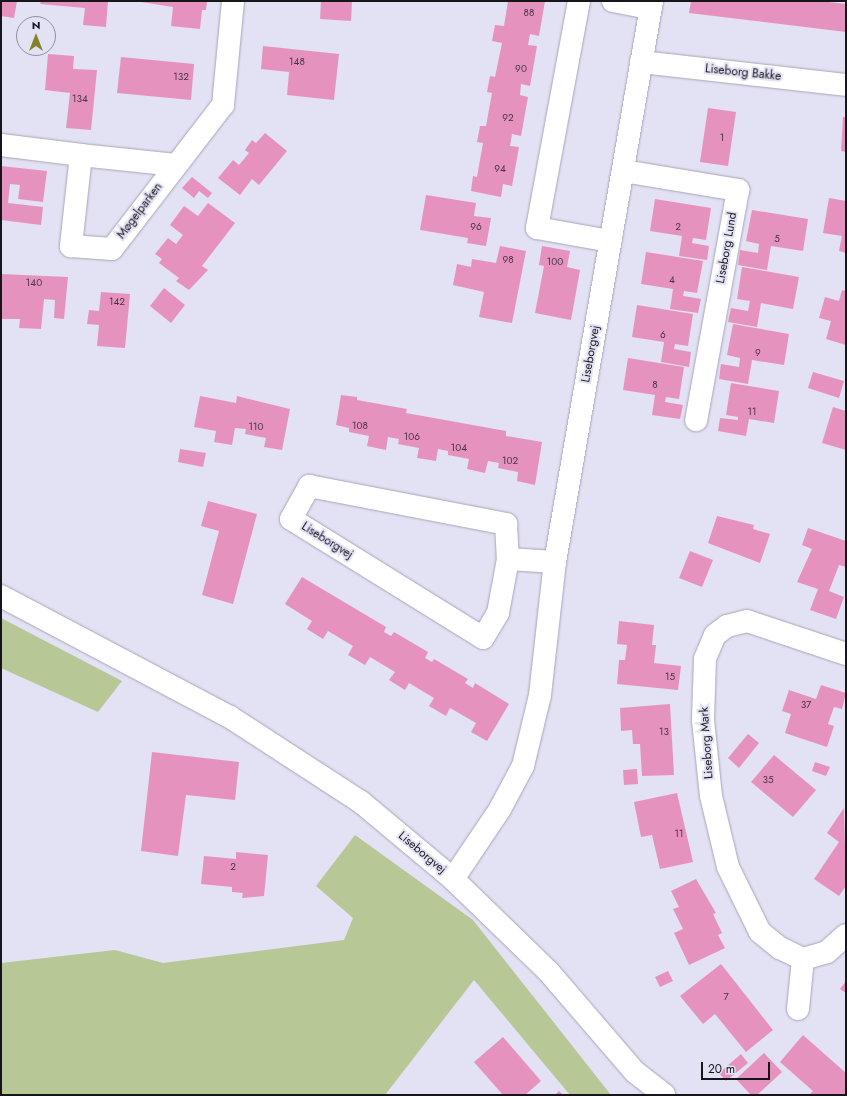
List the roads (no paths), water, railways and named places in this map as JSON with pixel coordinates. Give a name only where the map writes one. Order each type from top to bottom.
[{"type":"street","name":"Møgelparken","points":[[81,155],[71,246],[112,249],[223,105],[232,1]]},
{"type":"street","points":[[578,1],[537,228],[610,241]]},
{"type":"street","name":"Liseborgvej","points":[[453,879],[500,809],[523,766],[540,695],[555,562],[651,4],[613,1]]},
{"type":"street","name":"Liseborg Bakke","points":[[641,62],[846,85]]},
{"type":"street","name":"Møgelparken","points":[[1,145],[176,165]]},
{"type":"street","name":"Liseborg Lund","points":[[623,171],[738,190],[696,420]]},
{"type":"street","name":"Liseborgvej","points":[[309,486],[506,524],[508,558],[498,612],[483,638],[291,519],[309,486]]},
{"type":"street","points":[[508,558],[555,562]]},
{"type":"street","name":"Liseborgvej","points":[[1,596],[230,717],[361,802],[453,879],[548,972],[635,1072],[664,1095]]},
{"type":"street","name":"Liseborg Mark","points":[[804,959],[780,948],[760,932],[728,866],[711,796],[703,720],[705,659],[715,635],[727,626],[747,621],[846,654]]},
{"type":"street","points":[[798,1009],[804,959],[827,952],[846,935]]},
{"type":"street","name":"Liseborgvej","points":[[635,1072],[648,1095]]}]
